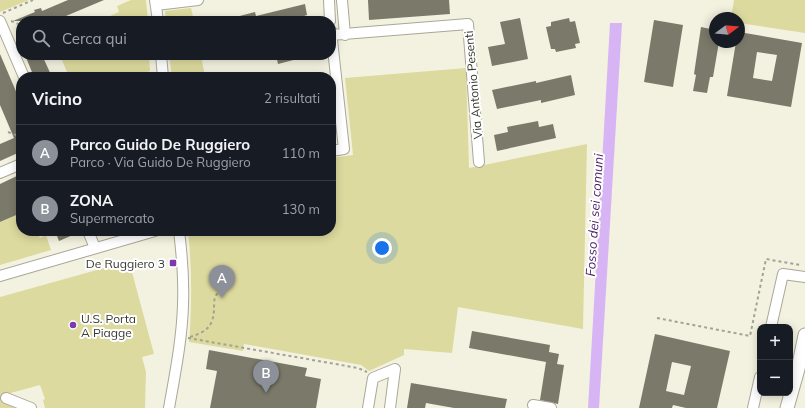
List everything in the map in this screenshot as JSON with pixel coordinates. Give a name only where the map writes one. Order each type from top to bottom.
[{"type":"main road","points":[[787,408],[798,369],[805,335]]},
{"type":"main road","points":[[797,408],[798,369]]},
{"type":"street","points":[[157,16],[156,3],[198,0]]},
{"type":"street","points":[[329,0],[330,16]]},
{"type":"street","points":[[342,0],[345,35]]},
{"type":"street","points":[[0,21],[16,58]]},
{"type":"street","name":"Via Antonio Pesenti","points":[[336,35],[468,24],[479,162]]},
{"type":"street","points":[[17,60],[22,72]]},
{"type":"street","points":[[161,60],[163,72]]},
{"type":"street","points":[[332,60],[333,72]]},
{"type":"street","points":[[336,107],[344,149],[336,150]]},
{"type":"street","points":[[0,173],[16,166]]},
{"type":"street","points":[[90,236],[95,248]]},
{"type":"street","points":[[0,276],[137,236]]},
{"type":"street","points":[[169,408],[180,337],[182,310],[182,270],[179,236]]},
{"type":"street","points":[[772,324],[783,274],[805,277]]},
{"type":"street","points":[[368,408],[373,378],[395,368],[390,408]]},
{"type":"street","points":[[753,408],[757,390]]},
{"type":"street","points":[[6,398],[31,408]]},
{"type":"street","points":[[533,405],[551,408]]},
{"type":"path","points":[[0,14],[33,0]]},
{"type":"path","points":[[8,132],[16,135]]},
{"type":"path","points":[[657,318],[750,336],[766,259],[800,265]]},
{"type":"path","points":[[224,287],[215,297],[212,323],[203,332],[187,338],[358,368],[373,378]]},
{"type":"shaded area","points":[[0,0],[29,0],[0,12]]},
{"type":"shaded area","points":[[131,0],[146,0],[148,16],[110,16],[119,12],[117,6]]},
{"type":"shaded area","points":[[734,0],[805,0],[805,33],[745,24],[745,12],[732,12]]},
{"type":"shaded area","points":[[191,8],[193,16],[166,16],[165,11]]},
{"type":"shaded area","points":[[610,23],[622,23],[599,408],[588,408]]},
{"type":"shaded area","points":[[62,60],[149,60],[150,71],[148,72],[67,72]]},
{"type":"shaded area","points":[[170,60],[202,60],[204,72],[171,72]]},
{"type":"shaded area","points":[[466,68],[469,168],[587,144],[583,329],[458,307],[452,353],[404,349],[404,355],[369,371],[361,365],[244,344],[243,351],[189,342],[191,286],[188,236],[336,236],[336,157],[353,155],[345,78]]},
{"type":"shaded area","points":[[16,215],[16,236],[39,236],[40,238],[46,236],[51,250],[0,265],[0,222]]},
{"type":"shaded area","name":"U.S. Porta A Piagge","points":[[129,261],[154,354],[142,357],[146,372],[145,408],[45,408],[43,400],[45,399],[40,385],[7,394],[3,399],[14,408],[0,408],[0,297]]},
{"type":"building","points":[[68,0],[104,0],[66,16],[25,16],[35,12],[34,10],[41,8],[42,11]]},
{"type":"building","points":[[368,0],[449,0],[450,14],[369,20]]},
{"type":"building","points":[[305,4],[307,15],[304,16],[256,16]]},
{"type":"building","points":[[255,12],[256,16],[240,16]]},
{"type":"building","points":[[520,18],[528,59],[492,66],[488,47],[505,44],[500,22]]},
{"type":"building","points":[[569,18],[570,22],[575,21],[580,43],[575,44],[576,48],[556,52],[555,49],[551,49],[546,27],[551,26],[551,22]]},
{"type":"building","points":[[654,20],[683,25],[673,87],[644,82]]},
{"type":"building","points":[[701,27],[709,29],[709,48],[718,48],[713,77],[710,77],[707,93],[693,91],[696,75],[694,74]]},
{"type":"building","points":[[745,33],[802,43],[791,107],[727,96],[735,48],[745,48]],"holes":[[[757,52],[777,55],[772,81],[753,78]]]},
{"type":"building","points":[[0,54],[16,91],[16,154],[0,161],[0,144],[14,138],[0,105]]},
{"type":"building","points":[[27,60],[44,60],[50,72],[32,72]]},
{"type":"building","points":[[277,60],[293,60],[278,64]]},
{"type":"building","points":[[571,75],[575,95],[541,103],[541,100],[497,109],[492,90],[536,81],[536,83]]},
{"type":"building","points":[[538,121],[539,127],[553,124],[556,138],[497,151],[494,135],[508,132],[507,127]]},
{"type":"building","points":[[16,176],[16,215],[0,222],[0,184]]},
{"type":"building","points":[[57,236],[70,236],[59,241]]},
{"type":"building","points":[[472,331],[550,345],[549,352],[559,354],[557,364],[564,365],[558,404],[540,400],[546,362],[469,348]]},
{"type":"building","points":[[655,334],[730,351],[717,408],[686,408],[673,405],[672,408],[639,408]],"holes":[[[672,362],[691,366],[684,395],[666,391]]]},
{"type":"building","points":[[209,350],[307,368],[305,376],[321,379],[316,408],[210,408],[217,371],[206,369]]},
{"type":"building","points":[[411,383],[507,399],[505,408],[454,408],[426,403],[425,408],[407,408]]},
{"type":"place","name":"De Ruggiero 3","points":[[173,263]]},
{"type":"place","name":"Parco Guido De Ruggiero","points":[[222,298]]},
{"type":"place","name":"U.S. Porta A Piagge","points":[[73,325]]},
{"type":"place","name":"ZONA","points":[[266,393]]},
{"type":"water label","name":"Fosso dei sei comuni","points":[[594,215]]}]
